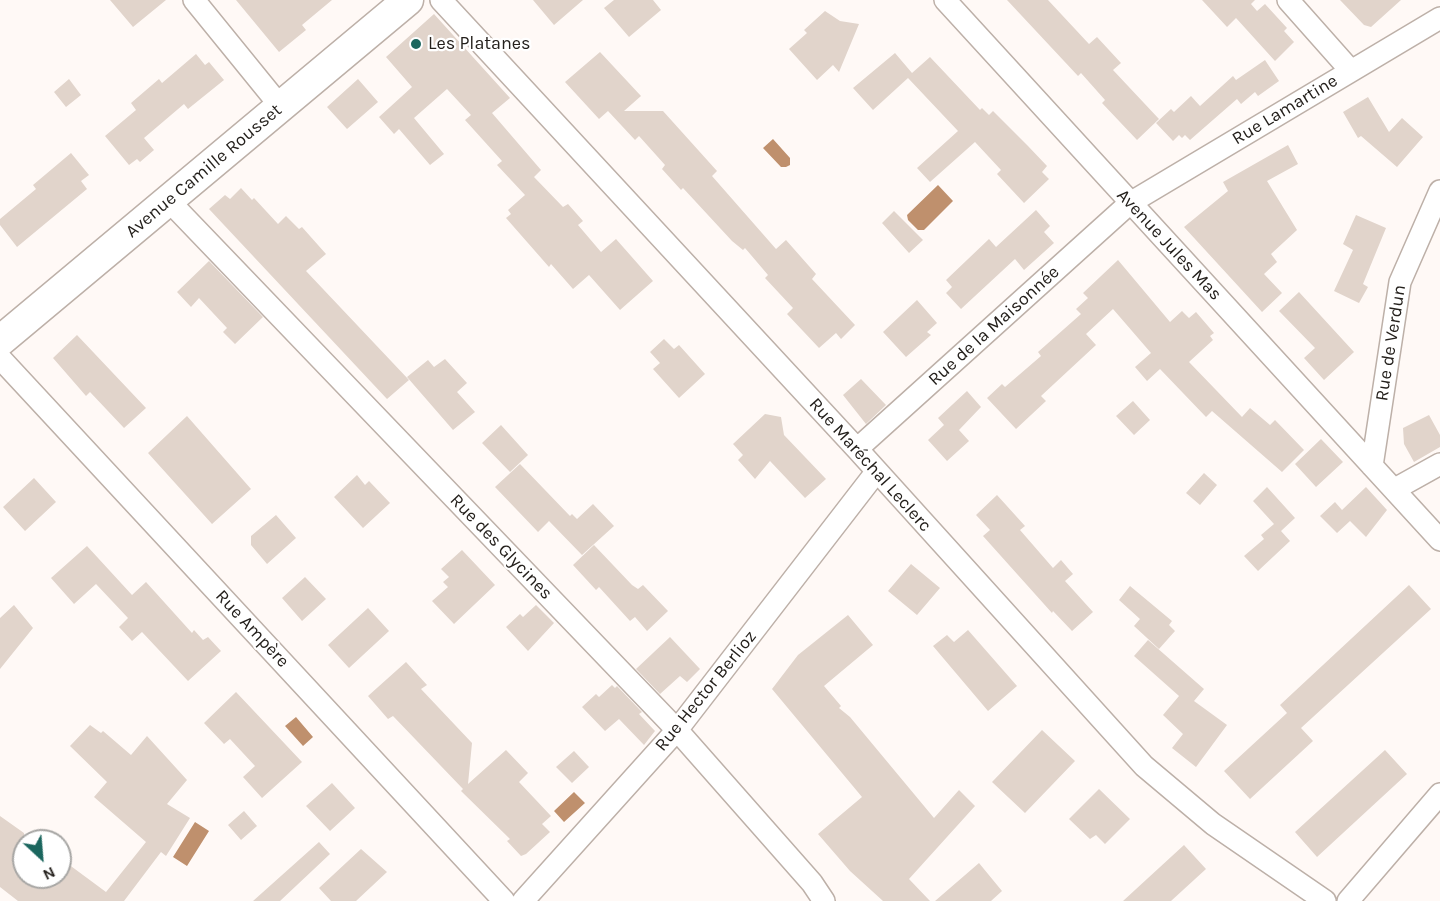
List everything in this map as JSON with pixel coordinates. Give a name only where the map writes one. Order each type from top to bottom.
[{"type":"street","points":[[194,0],[280,107]]},
{"type":"street","name":"Avenue Camille Rousset","points":[[0,341],[408,0]]},
{"type":"street","name":"Rue Maréchal Leclerc","points":[[441,0],[857,449],[1144,766],[1213,824],[1325,901]]},
{"type":"street","name":"Avenue Jules Mas","points":[[945,0],[1440,540]]},
{"type":"street","points":[[1288,0],[1352,71]]},
{"type":"street","name":"Rue Lamartine","points":[[1130,203],[1440,18]]},
{"type":"street","name":"Rue de Verdun","points":[[1372,466],[1400,282],[1440,191]]},
{"type":"street","name":"Rue des Glycines","points":[[169,201],[677,730],[812,883],[824,901]]},
{"type":"street","name":"Rue de la Maisonnée","points":[[857,449],[1130,203]]},
{"type":"street","name":"Rue Ampère","points":[[0,358],[504,901]]},
{"type":"street","points":[[1395,489],[1440,464]]},
{"type":"street","name":"Rue Hector Berlioz","points":[[523,901],[677,730],[877,471]]},
{"type":"street","points":[[1348,901],[1440,794]]},
{"type":"shaded area","points":[[773,139],[790,158],[790,165],[781,167],[763,148]]},
{"type":"shaded area","points":[[938,185],[953,201],[924,230],[918,230],[908,220],[907,215]]},
{"type":"shaded area","points":[[296,717],[313,737],[303,746],[285,726]]},
{"type":"shaded area","points":[[574,792],[585,803],[564,822],[554,811]]},
{"type":"shaded area","points":[[195,822],[209,831],[187,866],[173,857]]},
{"type":"building","points":[[110,0],[166,0],[133,27]]},
{"type":"building","points":[[236,0],[332,0],[302,25],[306,30],[279,52]]},
{"type":"building","points":[[533,0],[583,0],[554,25]]},
{"type":"building","points":[[614,0],[653,0],[661,10],[629,37],[604,8]]},
{"type":"building","points":[[1007,0],[1048,0],[1089,44],[1097,37],[1121,63],[1113,70],[1159,119],[1137,140],[1102,103],[1105,100],[1081,73],[1078,76]]},
{"type":"building","points":[[1202,0],[1255,0],[1251,4],[1257,11],[1265,4],[1287,28],[1284,31],[1294,42],[1275,61],[1236,18],[1227,27]]},
{"type":"building","points":[[1340,0],[1401,0],[1371,27],[1364,25]]},
{"type":"building","points":[[825,11],[840,21],[859,24],[839,72],[833,65],[817,80],[789,49],[807,33],[804,30]]},
{"type":"building","points":[[434,14],[510,98],[492,113],[541,170],[534,177],[563,207],[568,204],[583,221],[578,225],[601,252],[616,239],[653,281],[620,310],[589,275],[573,289],[551,264],[549,267],[506,218],[511,214],[508,210],[525,195],[497,165],[502,161],[465,120],[471,115],[447,89],[414,118],[444,154],[430,165],[399,129],[394,134],[379,117],[412,87],[386,57]]},
{"type":"building","points":[[600,52],[641,96],[624,111],[663,111],[717,171],[712,176],[776,249],[786,240],[816,274],[812,279],[855,325],[841,339],[836,333],[819,348],[787,314],[793,308],[765,278],[768,275],[745,248],[743,250],[732,241],[683,188],[681,190],[662,169],[665,165],[639,136],[635,140],[608,111],[599,119],[565,82]]},
{"type":"building","points":[[895,53],[912,73],[930,57],[980,110],[982,108],[989,115],[993,111],[1028,146],[1047,166],[1042,172],[1049,179],[1024,203],[997,174],[1001,170],[975,142],[930,182],[917,168],[958,131],[908,78],[873,110],[853,88]]},
{"type":"building","points":[[196,54],[205,65],[209,62],[224,80],[188,109],[184,104],[144,138],[154,150],[140,162],[137,159],[129,165],[105,136],[136,110],[131,103],[159,79],[162,83]]},
{"type":"building","points":[[1265,60],[1279,81],[1258,96],[1255,92],[1241,104],[1237,99],[1190,140],[1185,135],[1182,138],[1179,135],[1173,141],[1156,123],[1171,109],[1174,112],[1191,96],[1200,106],[1233,76],[1236,80]]},
{"type":"building","points":[[69,79],[81,95],[66,107],[54,92]]},
{"type":"building","points":[[358,79],[378,102],[347,129],[327,107]]},
{"type":"building","points":[[1368,97],[1389,132],[1402,118],[1423,137],[1397,167],[1361,136],[1358,138],[1343,112]]},
{"type":"building","points":[[1288,145],[1298,164],[1267,181],[1297,230],[1271,254],[1277,262],[1264,274],[1282,293],[1262,312],[1184,227],[1228,191],[1223,182]]},
{"type":"building","points":[[71,153],[89,175],[81,181],[87,189],[17,247],[0,225],[0,219],[36,189],[33,185]]},
{"type":"building","points":[[241,188],[252,200],[254,198],[278,224],[286,216],[299,229],[302,227],[326,254],[306,271],[409,380],[387,399],[209,209],[225,195],[230,199]]},
{"type":"building","points":[[1036,210],[1050,226],[1044,232],[1054,243],[1024,270],[1015,259],[961,309],[946,293],[952,287],[946,280],[989,239],[996,247]]},
{"type":"building","points":[[894,211],[923,240],[909,253],[882,223]]},
{"type":"building","points":[[1356,215],[1386,228],[1363,284],[1368,287],[1359,303],[1334,291],[1353,250],[1343,244]]},
{"type":"building","points":[[1118,260],[1170,322],[1182,311],[1189,318],[1196,312],[1214,333],[1210,336],[1213,340],[1189,362],[1242,417],[1250,408],[1270,425],[1275,420],[1304,450],[1282,472],[1212,411],[1206,417],[1160,369],[1147,381],[1135,367],[1151,353],[1113,309],[1086,334],[1096,345],[1041,396],[1046,401],[1016,429],[987,398],[1002,384],[1005,387],[1041,356],[1038,352],[1081,314],[1076,309],[1088,298],[1083,293]]},
{"type":"building","points":[[209,261],[263,317],[235,344],[223,332],[227,328],[199,298],[191,307],[177,292]]},
{"type":"building","points":[[1299,292],[1354,352],[1324,380],[1304,358],[1315,348],[1279,311]]},
{"type":"building","points":[[917,300],[937,323],[927,332],[931,335],[906,357],[883,332]]},
{"type":"building","points":[[77,335],[146,408],[124,428],[90,392],[86,396],[53,358]]},
{"type":"building","points":[[664,339],[674,349],[679,345],[705,374],[679,398],[653,369],[660,363],[650,352]]},
{"type":"building","points":[[445,359],[467,383],[457,392],[475,412],[453,430],[407,377],[428,360],[434,367]]},
{"type":"building","points":[[861,379],[886,405],[866,424],[843,395]]},
{"type":"building","points":[[967,391],[981,407],[959,430],[969,441],[947,461],[928,440],[944,425],[938,418]]},
{"type":"building","points":[[1133,401],[1150,420],[1134,435],[1116,416]]},
{"type":"building","points":[[765,414],[781,417],[784,435],[826,479],[805,498],[770,461],[755,479],[738,460],[743,455],[733,444]]},
{"type":"building","points":[[1429,415],[1440,435],[1440,447],[1414,462],[1404,444],[1403,428]]},
{"type":"building","points":[[187,416],[251,489],[212,524],[148,453]]},
{"type":"building","points":[[501,425],[528,455],[510,472],[482,443]]},
{"type":"building","points":[[1321,439],[1343,462],[1316,487],[1295,464]]},
{"type":"building","points":[[520,464],[570,516],[572,514],[577,519],[593,504],[614,526],[582,555],[549,521],[538,532],[495,487]]},
{"type":"building","points":[[1204,473],[1217,485],[1200,505],[1186,493]]},
{"type":"building","points":[[357,475],[365,485],[369,481],[390,503],[363,528],[334,497]]},
{"type":"building","points":[[34,478],[56,502],[25,531],[3,507]]},
{"type":"building","points":[[1267,487],[1295,518],[1281,531],[1290,541],[1258,571],[1244,556],[1264,539],[1261,535],[1274,524],[1253,501]]},
{"type":"building","points":[[1366,487],[1387,510],[1366,537],[1350,521],[1337,533],[1320,516],[1335,502],[1342,510]]},
{"type":"building","points":[[997,495],[1025,526],[1020,530],[1053,568],[1061,560],[1073,574],[1065,581],[1093,612],[1072,631],[1053,611],[1052,613],[983,536],[990,530],[976,515]]},
{"type":"building","points":[[276,515],[296,538],[267,564],[251,545],[251,536]]},
{"type":"building","points":[[594,545],[632,585],[638,589],[643,585],[668,611],[647,631],[635,617],[630,621],[599,587],[596,590],[573,565]]},
{"type":"building","points":[[87,546],[132,595],[146,582],[192,633],[194,630],[203,640],[208,637],[221,651],[188,681],[142,632],[132,641],[119,627],[128,618],[96,584],[74,604],[51,578]]},
{"type":"building","points":[[462,550],[495,585],[454,624],[432,601],[448,587],[443,582],[449,577],[441,569]]},
{"type":"building","points":[[911,564],[940,588],[917,615],[888,591]]},
{"type":"building","points":[[305,577],[326,599],[302,621],[282,598]]},
{"type":"building","points":[[1409,585],[1431,609],[1301,728],[1313,741],[1250,799],[1224,771],[1287,713],[1280,705]]},
{"type":"building","points":[[1130,586],[1172,621],[1169,625],[1175,631],[1159,649],[1134,626],[1140,619],[1119,600]]},
{"type":"building","points":[[14,605],[33,628],[0,669],[0,618]]},
{"type":"building","points":[[536,605],[554,623],[528,651],[506,627],[520,614],[523,617]]},
{"type":"building","points":[[368,608],[389,631],[349,668],[328,645]]},
{"type":"building","points":[[848,615],[873,645],[824,686],[841,706],[839,708],[850,717],[934,818],[959,790],[975,806],[909,879],[930,901],[883,901],[850,871],[818,834],[862,797],[772,689],[798,655]]},
{"type":"building","points":[[968,630],[1017,686],[988,711],[933,646],[947,635],[954,642]]},
{"type":"building","points":[[670,637],[700,669],[687,682],[680,676],[660,694],[636,669]]},
{"type":"building","points":[[1148,640],[1204,689],[1194,701],[1227,725],[1196,767],[1172,748],[1183,734],[1163,715],[1179,696],[1134,656]]},
{"type":"building","points":[[406,662],[427,685],[421,689],[472,743],[468,784],[506,750],[528,773],[519,782],[551,816],[542,824],[550,832],[526,854],[521,856],[507,841],[510,839],[461,791],[463,789],[393,716],[388,719],[368,696]]},
{"type":"building","points":[[612,685],[615,688],[617,686],[642,712],[639,714],[655,731],[644,745],[619,719],[605,731],[582,707],[596,694],[599,697]]},
{"type":"building","points":[[236,692],[302,762],[262,798],[243,777],[255,766],[230,739],[224,744],[204,723]]},
{"type":"building","points":[[90,725],[101,733],[103,731],[131,755],[147,736],[187,780],[167,804],[190,818],[166,856],[161,852],[124,901],[18,901],[0,887],[0,816],[18,829],[12,829],[12,889],[72,889],[72,867],[106,892],[146,842],[94,797],[107,782],[70,746]]},
{"type":"building","points":[[1042,730],[1075,761],[1025,813],[992,782]]},
{"type":"building","points":[[1385,750],[1407,774],[1317,857],[1295,832]]},
{"type":"building","points":[[574,751],[589,767],[572,783],[556,767]]},
{"type":"building","points":[[332,783],[355,808],[330,831],[306,806]]},
{"type":"building","points":[[1099,789],[1130,819],[1105,844],[1096,835],[1090,839],[1069,819]]},
{"type":"building","points":[[244,811],[257,826],[241,840],[228,825]]},
{"type":"building","points":[[319,842],[330,854],[280,901],[253,901]]},
{"type":"building","points":[[1184,845],[1206,869],[1171,901],[1123,901]]},
{"type":"building","points":[[361,849],[387,872],[356,901],[331,901],[319,888]]},
{"type":"building","points":[[979,863],[1002,891],[991,901],[935,901]]},
{"type":"place","name":"Les Platanes","points":[[416,44]]}]
